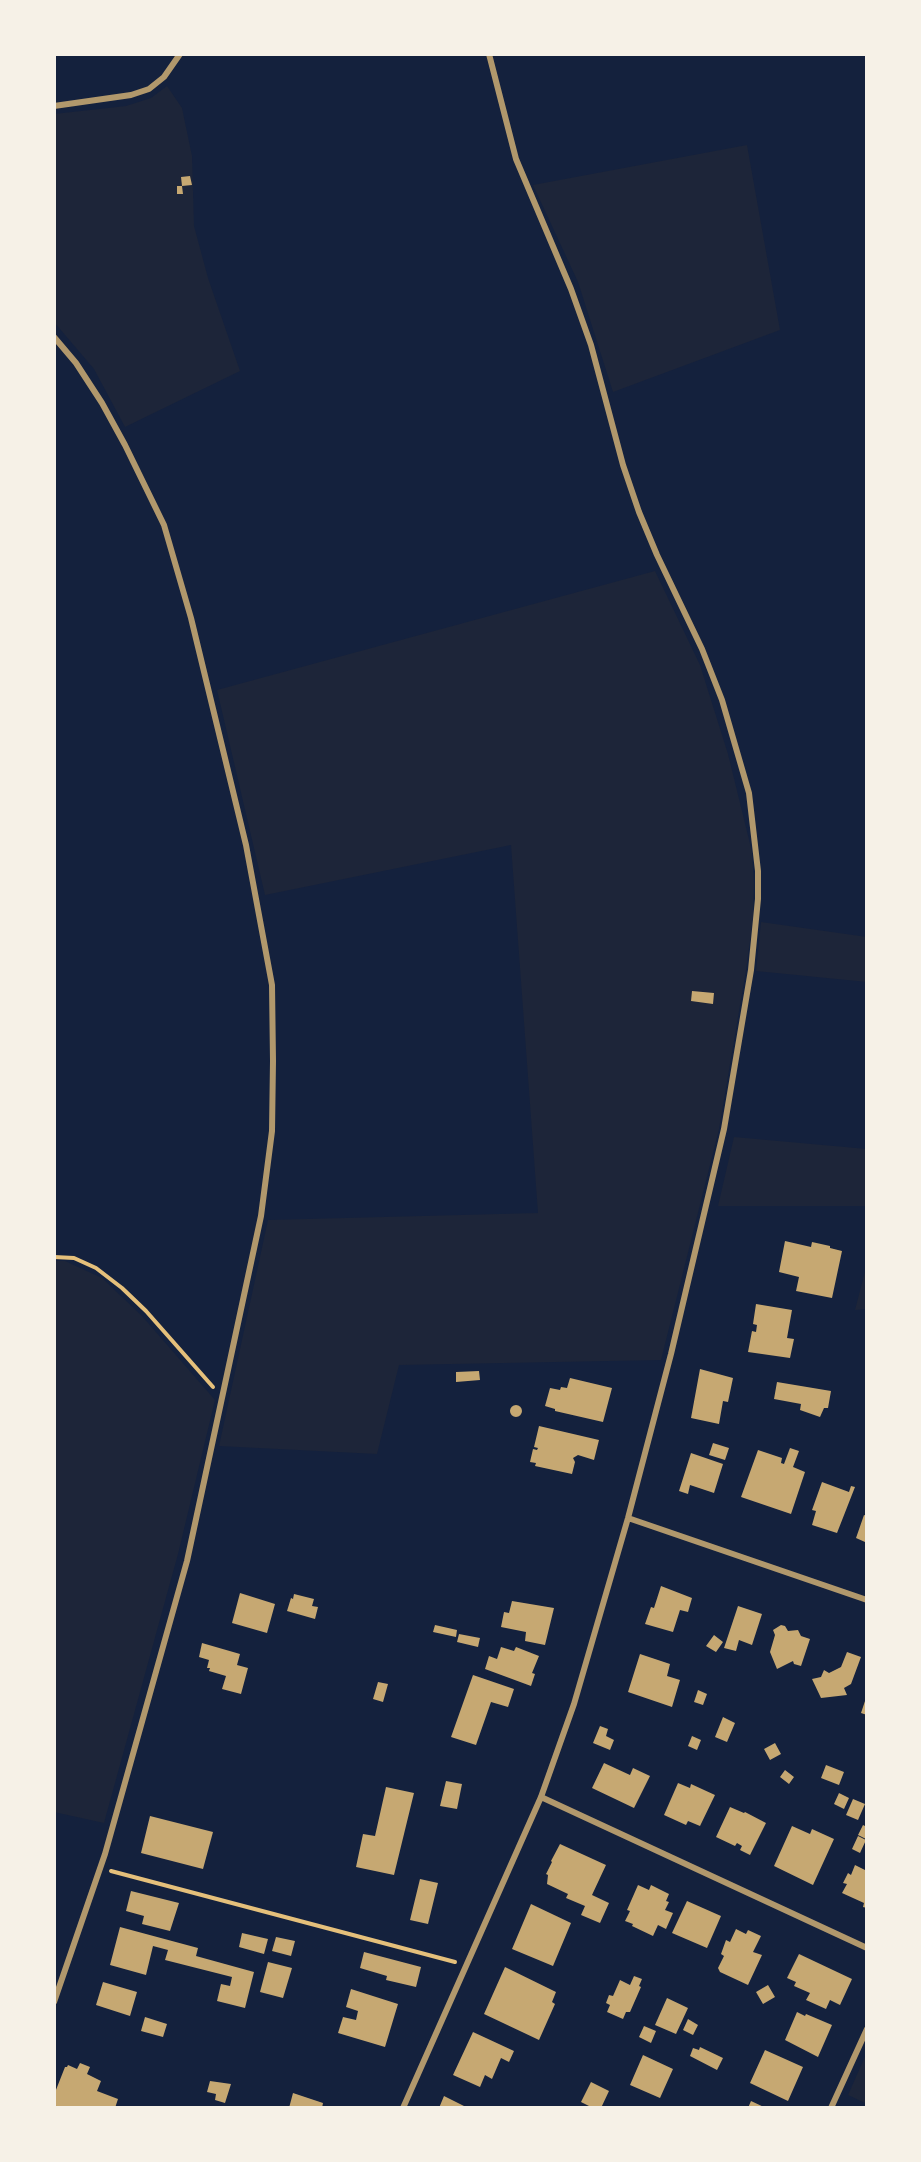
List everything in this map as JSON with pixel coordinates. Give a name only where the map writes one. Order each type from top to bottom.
[{"type":"street","points":[[54,106],[131,95],[149,89],[164,77],[180,54]]},
{"type":"street","points":[[403,2108],[541,1797],[573,1704],[628,1518],[671,1354],[724,1129],[751,970],[758,899],[757,858],[749,793],[722,700],[702,649],[657,555],[622,465],[591,345],[516,159],[489,54]]},
{"type":"street","points":[[54,337],[76,363],[102,403],[164,525],[191,618],[246,845],[272,985],[272,1131],[261,1216],[187,1561],[100,1868],[54,2002]]},
{"type":"street","points":[[628,1518],[867,1600]]},
{"type":"street","points":[[541,1797],[867,1948]]},
{"type":"street","points":[[831,2108],[867,2029]]},
{"type":"path","points":[[54,1257],[74,1258],[89,1265],[122,1288],[146,1311],[222,1396]]},
{"type":"path","points":[[100,1868],[468,1965]]},
{"type":"shaded area","points":[[167,86],[182,108],[192,156],[194,226],[208,278],[240,371],[125,427],[94,369],[54,322],[54,114],[126,106],[151,98]]},
{"type":"shaded area","points":[[747,145],[780,330],[613,392],[578,282],[533,185]]},
{"type":"shaded area","points":[[655,571],[700,665],[728,754],[752,852],[754,883],[753,918],[746,970],[719,1129],[661,1360],[399,1365],[377,1454],[219,1446],[268,1220],[538,1213],[511,845],[265,895],[217,690]]},
{"type":"shaded area","points":[[761,922],[867,937],[867,982],[756,971]]},
{"type":"shaded area","points":[[734,1137],[867,1149],[867,1206],[718,1206]]},
{"type":"shaded area","points":[[54,1261],[65,1261],[102,1278],[142,1316],[215,1400],[178,1554],[104,1823],[54,1812]]},
{"type":"shaded area","points":[[867,1264],[867,1309],[855,1310]]},
{"type":"shaded area","points":[[867,2052],[867,2104],[848,2095]]},
{"type":"building","points":[[190,176],[192,185],[182,186],[181,177]]},
{"type":"building","points":[[177,186],[182,186],[183,194],[177,194]]},
{"type":"building","points":[[692,991],[714,993],[713,1004],[691,1001]]},
{"type":"building","points":[[785,1241],[811,1247],[812,1242],[842,1251],[832,1298],[796,1291],[799,1277],[779,1272]]},
{"type":"building","points":[[756,1304],[792,1310],[787,1338],[794,1339],[790,1358],[748,1352],[752,1331],[756,1332],[757,1325],[753,1324]]},
{"type":"building","points":[[700,1369],[733,1378],[728,1402],[723,1401],[719,1424],[691,1418]]},
{"type":"building","points":[[479,1371],[480,1380],[456,1382],[456,1372]]},
{"type":"building","points":[[570,1378],[612,1388],[603,1422],[555,1411],[545,1406],[550,1388],[560,1390],[561,1387],[567,1388]]},
{"type":"building","points":[[777,1382],[831,1391],[828,1408],[824,1408],[820,1417],[800,1410],[801,1404],[774,1399]]},
{"type":"building","points":[[516,1405],[522,1411],[516,1417],[510,1411]]},
{"type":"building","points":[[539,1426],[599,1440],[594,1460],[578,1455],[573,1458],[575,1462],[572,1474],[535,1466],[536,1463],[530,1462],[533,1449],[538,1448],[534,1447]]},
{"type":"building","points":[[713,1443],[729,1448],[725,1460],[709,1455]]},
{"type":"building","points":[[790,1448],[799,1451],[793,1467],[805,1472],[791,1514],[741,1497],[758,1450],[782,1458],[781,1463],[784,1464]]},
{"type":"building","points":[[691,1453],[723,1464],[714,1493],[690,1485],[688,1494],[679,1491]]},
{"type":"building","points":[[822,1482],[849,1492],[851,1486],[855,1487],[837,1533],[812,1525],[816,1511],[812,1510]]},
{"type":"building","points":[[864,1515],[867,1516],[867,1545],[856,1538]]},
{"type":"building","points":[[661,1586],[692,1598],[688,1612],[680,1610],[673,1632],[645,1624],[651,1607],[654,1608]]},
{"type":"building","points":[[240,1593],[275,1604],[267,1633],[232,1623]]},
{"type":"building","points":[[294,1594],[314,1599],[312,1606],[318,1607],[315,1619],[287,1611]]},
{"type":"building","points":[[512,1601],[554,1608],[545,1645],[525,1641],[526,1632],[501,1627],[504,1612],[509,1613]]},
{"type":"building","points":[[738,1606],[762,1614],[752,1645],[739,1640],[736,1651],[724,1648]]},
{"type":"building","points":[[435,1625],[457,1630],[456,1637],[433,1632]]},
{"type":"building","points":[[781,1625],[785,1626],[788,1631],[798,1630],[801,1636],[810,1639],[801,1666],[794,1664],[793,1661],[777,1669],[770,1652],[775,1635],[773,1630]]},
{"type":"building","points":[[459,1634],[480,1638],[478,1647],[457,1642]]},
{"type":"building","points":[[714,1635],[723,1642],[716,1652],[706,1646]]},
{"type":"building","points":[[202,1643],[240,1654],[237,1665],[248,1668],[241,1694],[222,1689],[226,1676],[209,1671],[210,1668],[207,1668],[209,1660],[199,1657]]},
{"type":"building","points":[[501,1647],[514,1651],[516,1647],[539,1656],[532,1673],[535,1674],[531,1686],[485,1669],[489,1656],[497,1659]]},
{"type":"building","points":[[847,1652],[861,1657],[851,1684],[844,1688],[847,1695],[821,1698],[812,1679],[821,1677],[824,1670],[829,1673],[841,1667]]},
{"type":"building","points":[[640,1654],[670,1664],[667,1676],[680,1680],[672,1707],[628,1692]]},
{"type":"building","points":[[473,1675],[514,1689],[508,1707],[491,1702],[476,1745],[451,1737]]},
{"type":"building","points":[[378,1682],[388,1684],[383,1702],[373,1699]]},
{"type":"building","points":[[698,1690],[707,1694],[703,1705],[694,1702]]},
{"type":"building","points":[[867,1695],[867,1715],[861,1713]]},
{"type":"building","points":[[723,1717],[735,1723],[727,1742],[715,1737]]},
{"type":"building","points":[[600,1726],[608,1729],[606,1736],[614,1740],[610,1750],[593,1743]]},
{"type":"building","points":[[692,1736],[701,1740],[697,1750],[688,1746]]},
{"type":"building","points":[[775,1743],[781,1754],[770,1760],[764,1749]]},
{"type":"building","points":[[604,1763],[630,1775],[633,1768],[650,1776],[634,1808],[592,1788]]},
{"type":"building","points":[[826,1765],[844,1772],[839,1785],[821,1778]]},
{"type":"building","points":[[785,1770],[794,1777],[789,1784],[780,1777]]},
{"type":"building","points":[[446,1781],[462,1784],[457,1809],[440,1806]]},
{"type":"building","points":[[678,1783],[690,1788],[691,1784],[715,1795],[700,1826],[688,1821],[686,1825],[664,1815]]},
{"type":"building","points":[[386,1787],[414,1793],[394,1875],[356,1867],[363,1834],[375,1836]]},
{"type":"building","points":[[839,1793],[849,1798],[844,1809],[834,1804]]},
{"type":"building","points":[[853,1799],[865,1804],[858,1820],[846,1815]]},
{"type":"building","points":[[730,1807],[766,1823],[750,1855],[740,1850],[742,1846],[737,1843],[735,1846],[716,1837]]},
{"type":"building","points":[[150,1816],[213,1832],[203,1869],[141,1853]]},
{"type":"building","points":[[863,1825],[867,1827],[866,1839],[858,1835]]},
{"type":"building","points":[[792,1826],[810,1834],[812,1829],[834,1839],[813,1885],[774,1866]]},
{"type":"building","points":[[858,1836],[866,1840],[860,1853],[852,1849]]},
{"type":"building","points":[[560,1844],[606,1865],[592,1895],[609,1903],[600,1923],[581,1915],[585,1906],[566,1898],[568,1894],[547,1884],[548,1875],[546,1874]]},
{"type":"building","points":[[855,1865],[867,1871],[867,1908],[863,1907],[864,1903],[842,1893],[847,1884],[843,1883],[848,1873],[851,1875]]},
{"type":"building","points":[[420,1879],[438,1883],[428,1924],[410,1920]]},
{"type":"building","points":[[638,1885],[649,1890],[651,1885],[669,1894],[666,1901],[669,1902],[665,1910],[673,1913],[666,1929],[658,1925],[653,1936],[625,1921],[630,1911],[627,1910]]},
{"type":"building","points":[[131,1891],[179,1903],[170,1931],[142,1924],[144,1916],[126,1911]]},
{"type":"building","points":[[687,1901],[721,1916],[707,1948],[672,1933]]},
{"type":"building","points":[[531,1904],[571,1923],[553,1966],[512,1949]]},
{"type":"building","points":[[120,1927],[198,1948],[196,1956],[254,1972],[245,2008],[217,2001],[221,1984],[230,1986],[232,1977],[165,1960],[168,1950],[153,1946],[146,1975],[110,1965]]},
{"type":"building","points":[[736,1929],[746,1934],[748,1930],[761,1936],[753,1952],[762,1955],[748,1985],[720,1972],[718,1968],[724,1956],[721,1954],[726,1940],[730,1942]]},
{"type":"building","points":[[242,1933],[268,1939],[264,1954],[239,1947]]},
{"type":"building","points":[[276,1937],[295,1941],[291,1956],[272,1951]]},
{"type":"building","points":[[364,1952],[421,1967],[416,1987],[386,1980],[387,1976],[360,1968]]},
{"type":"building","points":[[799,1954],[852,1979],[840,2005],[830,2000],[826,2009],[806,2000],[810,1993],[794,1986],[796,1982],[787,1978]]},
{"type":"building","points":[[268,1962],[292,1968],[283,1998],[260,1992]]},
{"type":"building","points":[[505,1967],[556,1992],[552,2002],[555,2004],[539,2040],[484,2014]]},
{"type":"building","points":[[634,1976],[642,1979],[630,2012],[626,2012],[623,2019],[607,2012],[610,2005],[606,2003],[609,1995],[613,1996],[620,1980],[630,1985]]},
{"type":"building","points":[[103,1982],[137,1992],[130,2016],[96,2005]]},
{"type":"building","points":[[768,1985],[775,1997],[763,2004],[756,1992]]},
{"type":"building","points":[[351,1989],[398,2004],[385,2047],[338,2033],[343,2017],[356,2020],[358,2011],[346,2007]]},
{"type":"building","points":[[667,1998],[688,2008],[676,2034],[655,2025]]},
{"type":"building","points":[[797,2012],[832,2025],[818,2057],[785,2040]]},
{"type":"building","points":[[145,2017],[167,2024],[163,2037],[141,2031]]},
{"type":"building","points":[[688,2019],[698,2025],[693,2035],[683,2030]]},
{"type":"building","points":[[644,2026],[656,2031],[651,2043],[639,2037]]},
{"type":"building","points":[[473,2032],[514,2051],[509,2062],[501,2058],[492,2079],[485,2075],[480,2087],[453,2075]]},
{"type":"building","points":[[700,2047],[723,2058],[717,2070],[690,2056],[693,2048],[699,2050]]},
{"type":"building","points":[[765,2050],[803,2067],[788,2101],[750,2083]]},
{"type":"building","points":[[643,2055],[673,2069],[660,2098],[630,2085]]},
{"type":"building","points":[[80,2063],[90,2067],[87,2074],[101,2081],[97,2091],[118,2099],[115,2108],[61,2108],[54,2105],[54,2095],[65,2067],[68,2065],[77,2069]]},
{"type":"building","points":[[210,2081],[231,2084],[225,2103],[215,2100],[216,2094],[207,2092]]},
{"type":"building","points":[[591,2082],[609,2091],[601,2108],[593,2108],[581,2102]]},
{"type":"building","points":[[293,2093],[323,2103],[322,2108],[289,2108]]},
{"type":"building","points":[[444,2096],[468,2108],[439,2108]]},
{"type":"building","points":[[751,2101],[766,2108],[748,2108]]}]
